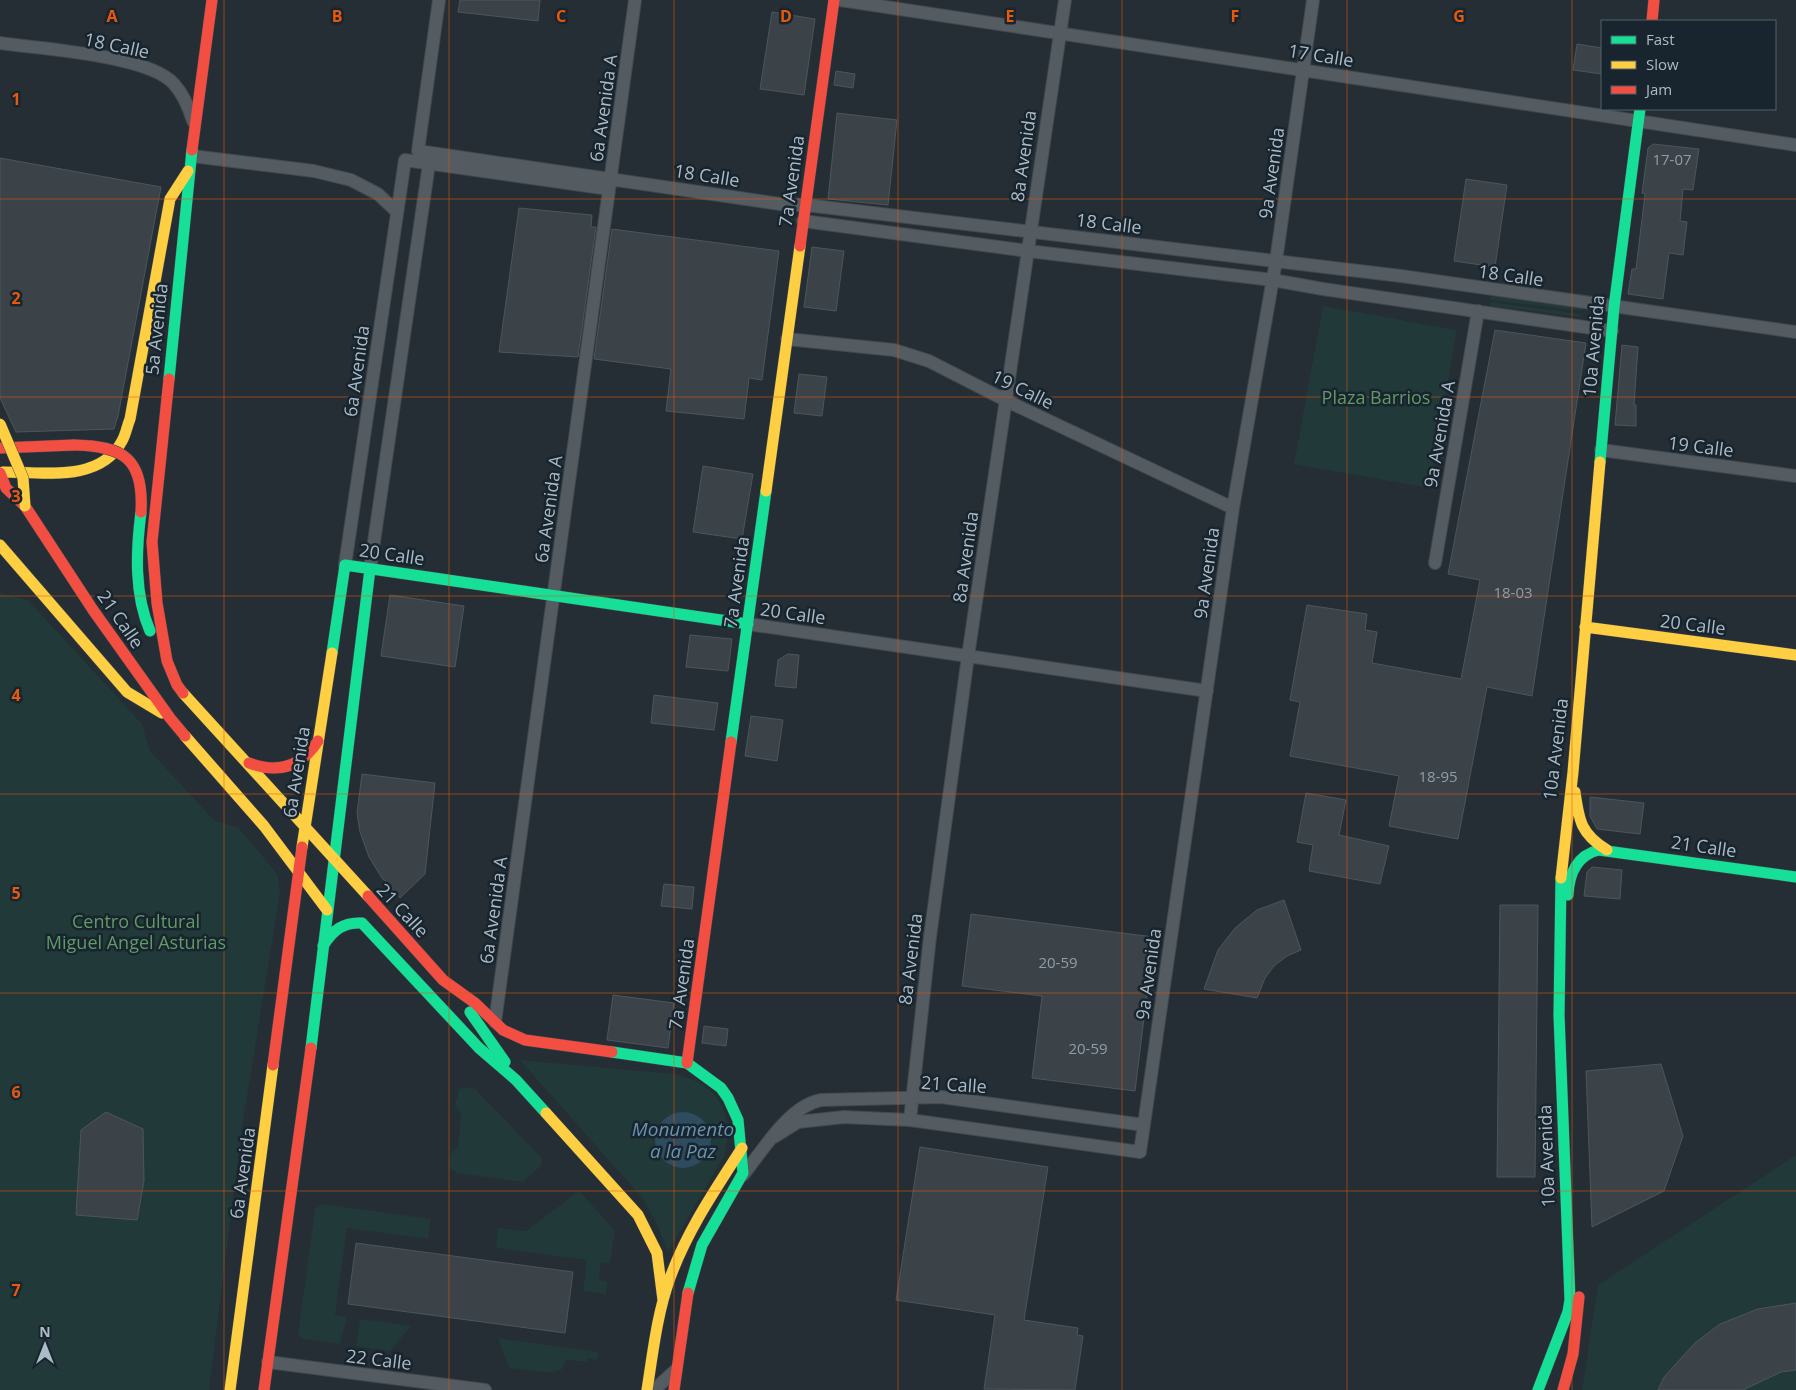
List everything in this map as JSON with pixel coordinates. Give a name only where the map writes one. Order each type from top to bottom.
[{"type":"main road","name":"5a Avenida","points":[[167,661],[156,594],[152,542],[191,162],[212,0]]},
{"type":"main road","name":"7a Avenida","points":[[687,1063],[834,0]]},
{"type":"main road","points":[[1652,20],[1654,0]]},
{"type":"main road","name":"10a Avenida","points":[[1538,1390],[1565,1320],[1570,1300],[1558,940],[1562,843],[1573,772],[1614,307],[1639,115]]},
{"type":"main road","points":[[0,473],[85,470],[99,465],[115,455],[126,434],[130,419],[170,199],[191,162]]},
{"type":"main road","points":[[0,424],[23,478],[25,506]]},
{"type":"main road","points":[[0,448],[90,445],[112,450],[138,469],[143,482],[137,548],[139,587],[148,628],[167,661]]},
{"type":"main road","name":"21 Calle","points":[[0,473],[6,488],[25,506],[93,610],[170,718],[264,826],[327,910]]},
{"type":"main road","points":[[0,545],[127,692],[170,718]]},
{"type":"main road","name":"20 Calle","points":[[344,565],[748,624]]},
{"type":"main road","name":"6a Avenida","points":[[230,1390],[305,828],[344,565]]},
{"type":"main road","points":[[264,1390],[307,1087],[333,860],[370,569]]},
{"type":"main road","name":"20 Calle","points":[[1585,627],[1796,655]]},
{"type":"main road","name":"21 Calle","points":[[167,661],[177,685],[185,697],[249,763],[333,860],[443,980],[475,1003],[503,1030],[525,1040],[687,1063]]},
{"type":"main road","points":[[249,763],[260,768],[272,770],[294,766],[312,752],[319,739]]},
{"type":"main road","points":[[1573,772],[1582,831],[1589,839],[1607,850]]},
{"type":"main road","name":"10a Avenida","points":[[1564,1390],[1573,1354],[1580,1281],[1569,986],[1568,890],[1571,878],[1581,859],[1591,851],[1607,850]]},
{"type":"main road","name":"21 Calle","points":[[1607,850],[1796,877]]},
{"type":"main road","points":[[323,946],[338,926],[350,922],[362,923],[479,1048],[516,1080],[638,1215],[657,1253],[663,1300]]},
{"type":"main road","points":[[443,980],[483,1028],[516,1080]]},
{"type":"main road","points":[[674,1390],[692,1278],[699,1254],[710,1228],[743,1174],[738,1118],[730,1100],[720,1084],[708,1074],[687,1063]]},
{"type":"main road","points":[[647,1390],[663,1300],[688,1233],[742,1148]]},
{"type":"street","name":"18 Calle","points":[[439,0],[418,151],[610,184]]},
{"type":"street","name":"6a Avenida A","points":[[495,1022],[635,0]]},
{"type":"street","name":"17 Calle","points":[[840,0],[1304,70],[1601,110]]},
{"type":"street","name":"8a Avenida","points":[[910,1120],[930,937],[968,656],[1065,0]]},
{"type":"street","name":"9a Avenida","points":[[1140,1152],[1233,508],[1276,261],[1313,0]]},
{"type":"street","name":"18 Calle","points":[[0,43],[125,61],[154,70],[174,83],[187,102],[195,129]]},
{"type":"street","name":"17 Calle","points":[[1602,110],[1639,115],[1796,145]]},
{"type":"street","name":"18 Calle","points":[[405,160],[786,205],[806,205],[1030,231],[1401,276],[1796,332]]},
{"type":"street","name":"6a Avenida","points":[[344,565],[405,160]]},
{"type":"street","points":[[191,162],[314,172],[351,180],[378,194],[397,212]]},
{"type":"street","points":[[370,569],[429,164]]},
{"type":"street","name":"18 Calle","points":[[803,221],[1028,251],[1273,280],[1612,331]]},
{"type":"street","name":"9a Avenida A","points":[[1435,563],[1478,312]]},
{"type":"street","name":"19 Calle","points":[[787,339],[894,350],[929,361],[1006,400],[1233,508]]},
{"type":"street","name":"19 Calle","points":[[1601,450],[1796,476]]},
{"type":"street","name":"20 Calle","points":[[748,624],[1207,691]]},
{"type":"street","name":"21 Calle","points":[[743,1174],[796,1111],[808,1103],[859,1098],[941,1097],[1144,1125]]},
{"type":"street","name":"21 Calle","points":[[774,1137],[798,1122],[823,1118],[910,1120],[1140,1152]]},
{"type":"street","name":"22 Calle","points":[[268,1362],[485,1390]]},
{"type":"street","points":[[654,1390],[677,1369]]},
{"type":"green space","points":[[1491,296],[1582,308],[1582,311],[1490,300]]},
{"type":"green space","points":[[1490,302],[1581,314],[1581,317],[1490,306]]},
{"type":"green space","name":"Plaza Barrios","points":[[1323,306],[1457,330],[1429,488],[1294,464]]},
{"type":"green space","name":"Centro Cultural Miguel Angel Asturias","points":[[0,593],[28,600],[142,724],[150,751],[214,820],[239,828],[278,875],[280,894],[242,1127],[209,1390],[0,1390]]},
{"type":"green space","points":[[520,1060],[674,1074],[689,1078],[702,1085],[720,1102],[727,1126],[724,1156],[668,1252],[656,1222],[643,1199]]},
{"type":"green space","points":[[465,1087],[475,1089],[542,1158],[541,1166],[523,1182],[457,1173],[449,1167],[450,1154],[458,1148],[461,1113],[455,1106],[459,1089]]},
{"type":"green space","points":[[1796,1155],[1796,1390],[1582,1390],[1598,1285]]},
{"type":"green space","points":[[579,1191],[615,1230],[610,1263],[601,1262],[599,1280],[608,1282],[606,1294],[583,1291],[587,1260],[496,1248],[498,1228],[526,1231]]},
{"type":"green space","points":[[322,1204],[431,1219],[428,1239],[347,1228],[335,1315],[347,1317],[340,1344],[303,1339],[298,1335],[315,1209]]},
{"type":"green space","points":[[360,1319],[411,1326],[390,1351],[356,1346]]},
{"type":"green space","points":[[498,1338],[598,1352],[597,1360],[587,1358],[587,1362],[567,1360],[561,1370],[551,1373],[509,1368]]},
{"type":"water","name":"Monumento a la Paz","points":[[678,1112],[688,1112],[703,1120],[709,1129],[711,1140],[709,1151],[703,1160],[688,1168],[678,1168],[667,1163],[660,1156],[655,1145],[655,1135],[660,1124],[667,1117]]},
{"type":"building","points":[[460,0],[540,0],[538,21],[458,12]]},
{"type":"building","points":[[772,12],[815,19],[804,95],[760,89]]},
{"type":"building","points":[[1577,44],[1601,48],[1601,74],[1573,70]]},
{"type":"building","points":[[836,71],[855,74],[853,88],[834,85]]},
{"type":"building","points":[[837,113],[897,120],[888,205],[828,199]]},
{"type":"building","points":[[1653,144],[1699,149],[1693,190],[1683,189],[1680,221],[1687,222],[1683,255],[1669,253],[1663,299],[1628,294],[1632,269],[1636,269],[1645,194],[1642,193],[1648,148]]},
{"type":"building","points":[[0,158],[161,187],[114,429],[16,432],[0,398]]},
{"type":"building","points":[[1466,179],[1507,185],[1495,267],[1454,261]]},
{"type":"building","points":[[519,208],[592,215],[591,227],[596,227],[578,357],[499,352]]},
{"type":"building","points":[[612,229],[779,251],[762,380],[749,378],[744,419],[666,411],[671,369],[594,359]]},
{"type":"building","points":[[812,247],[844,251],[836,311],[804,307]]},
{"type":"building","points":[[1495,330],[1586,343],[1532,696],[1487,687],[1458,839],[1389,826],[1399,776],[1290,756],[1300,702],[1290,700],[1307,605],[1367,614],[1365,630],[1377,632],[1372,663],[1461,679],[1480,580],[1448,574]]},
{"type":"building","points":[[1622,345],[1638,347],[1634,405],[1636,405],[1636,426],[1615,425]]},
{"type":"building","points":[[799,374],[827,377],[822,416],[794,413]]},
{"type":"building","points":[[703,466],[753,474],[742,539],[693,532]]},
{"type":"building","points":[[390,595],[464,606],[455,667],[381,656]]},
{"type":"building","points":[[690,635],[732,639],[728,671],[686,667]]},
{"type":"building","points":[[788,654],[799,655],[796,688],[775,686],[778,660]]},
{"type":"building","points":[[654,695],[718,703],[714,730],[651,723]]},
{"type":"building","points":[[751,716],[783,720],[777,761],[745,756]]},
{"type":"building","points":[[362,774],[435,783],[425,874],[400,898],[382,878],[369,857],[360,832],[357,813]]},
{"type":"building","points":[[1306,793],[1346,800],[1339,835],[1389,846],[1380,884],[1309,871],[1313,845],[1297,842]]},
{"type":"building","points":[[1590,797],[1644,803],[1640,834],[1597,829],[1590,816]]},
{"type":"building","points":[[1592,867],[1622,870],[1620,899],[1584,896],[1587,872]]},
{"type":"building","points":[[664,884],[694,887],[692,909],[661,906]]},
{"type":"building","points":[[1284,900],[1301,950],[1287,956],[1274,966],[1265,978],[1257,998],[1204,989],[1218,950],[1235,928],[1257,910]]},
{"type":"building","points":[[1500,905],[1538,905],[1535,1177],[1497,1177]]},
{"type":"building","points":[[971,914],[1154,937],[1135,1091],[1032,1078],[1042,996],[962,986]]},
{"type":"building","points":[[613,995],[674,1003],[668,1048],[607,1040]]},
{"type":"building","points":[[704,1026],[728,1029],[726,1046],[702,1043]]},
{"type":"building","points":[[1661,1064],[1683,1136],[1664,1191],[1592,1227],[1586,1071]]},
{"type":"building","points":[[106,1112],[143,1129],[144,1181],[137,1220],[76,1215],[81,1130]]},
{"type":"building","points":[[920,1147],[1048,1167],[1024,1320],[1078,1328],[1077,1335],[1083,1336],[1075,1390],[984,1389],[995,1315],[896,1300]]},
{"type":"building","points":[[356,1243],[573,1272],[565,1333],[348,1304]]},
{"type":"building","points":[[1796,1303],[1796,1370],[1781,1372],[1743,1390],[1658,1390],[1664,1377],[1695,1343],[1720,1324],[1758,1309]]},
{"type":"traffic: fast","points":[[1600,462],[1614,307],[1640,110]]},
{"type":"traffic: fast","points":[[169,379],[192,150]]},
{"type":"traffic: fast","points":[[731,742],[766,491]]},
{"type":"traffic: fast","points":[[141,512],[137,557],[139,587],[141,602],[150,631]]},
{"type":"traffic: fast","points":[[332,653],[345,565],[748,624]]},
{"type":"traffic: fast","points":[[311,1048],[370,569]]},
{"type":"traffic: fast","points":[[1568,895],[1570,880],[1576,866],[1585,856],[1599,850],[1796,877]]},
{"type":"traffic: fast","points":[[1538,1390],[1568,1312],[1570,1300],[1559,1015],[1561,878]]},
{"type":"traffic: fast","points":[[323,946],[339,928],[349,924],[362,923],[479,1048],[516,1080],[546,1113]]},
{"type":"traffic: fast","points":[[470,1012],[505,1062]]},
{"type":"traffic: fast","points":[[612,1052],[687,1063],[721,1088],[738,1120],[743,1173],[702,1245],[688,1293]]},
{"type":"traffic: slow","points":[[3,472],[52,473],[85,469],[100,464],[112,454],[122,441],[130,419],[170,199],[188,171]]},
{"type":"traffic: slow","points":[[766,491],[800,246]]},
{"type":"traffic: slow","points":[[0,424],[23,478],[25,506]]},
{"type":"traffic: slow","points":[[1561,878],[1573,772],[1600,462]]},
{"type":"traffic: slow","points":[[0,545],[127,692],[162,713]]},
{"type":"traffic: slow","points":[[1585,627],[1796,655]]},
{"type":"traffic: slow","points":[[302,847],[332,653]]},
{"type":"traffic: slow","points":[[183,693],[368,896]]},
{"type":"traffic: slow","points":[[185,736],[264,826],[327,910]]},
{"type":"traffic: slow","points":[[1575,792],[1583,826],[1592,838],[1607,850]]},
{"type":"traffic: slow","points":[[230,1390],[273,1065]]},
{"type":"traffic: slow","points":[[546,1113],[638,1215],[657,1253],[663,1300]]},
{"type":"traffic: slow","points":[[647,1390],[653,1347],[670,1278],[693,1227],[742,1148]]},
{"type":"traffic: jam","points":[[192,150],[212,0]]},
{"type":"traffic: jam","points":[[800,246],[834,0]]},
{"type":"traffic: jam","points":[[1652,20],[1654,0]]},
{"type":"traffic: jam","points":[[169,379],[152,542],[157,603],[167,661],[177,685],[183,693]]},
{"type":"traffic: jam","points":[[0,448],[74,445]]},
{"type":"traffic: jam","points":[[74,445],[106,448],[127,459],[139,479],[141,512]]},
{"type":"traffic: jam","points":[[0,473],[6,488],[25,506],[93,610],[185,736]]},
{"type":"traffic: jam","points":[[249,763],[270,768],[288,766],[304,757],[318,741]]},
{"type":"traffic: jam","points":[[687,1063],[731,742]]},
{"type":"traffic: jam","points":[[273,1065],[302,847]]},
{"type":"traffic: jam","points":[[368,896],[443,980],[475,1003],[503,1030],[525,1040],[612,1052]]},
{"type":"traffic: jam","points":[[264,1390],[311,1048]]},
{"type":"traffic: jam","points":[[674,1390],[688,1293]]},
{"type":"traffic: jam","points":[[1563,1390],[1573,1354],[1579,1297]]}]
